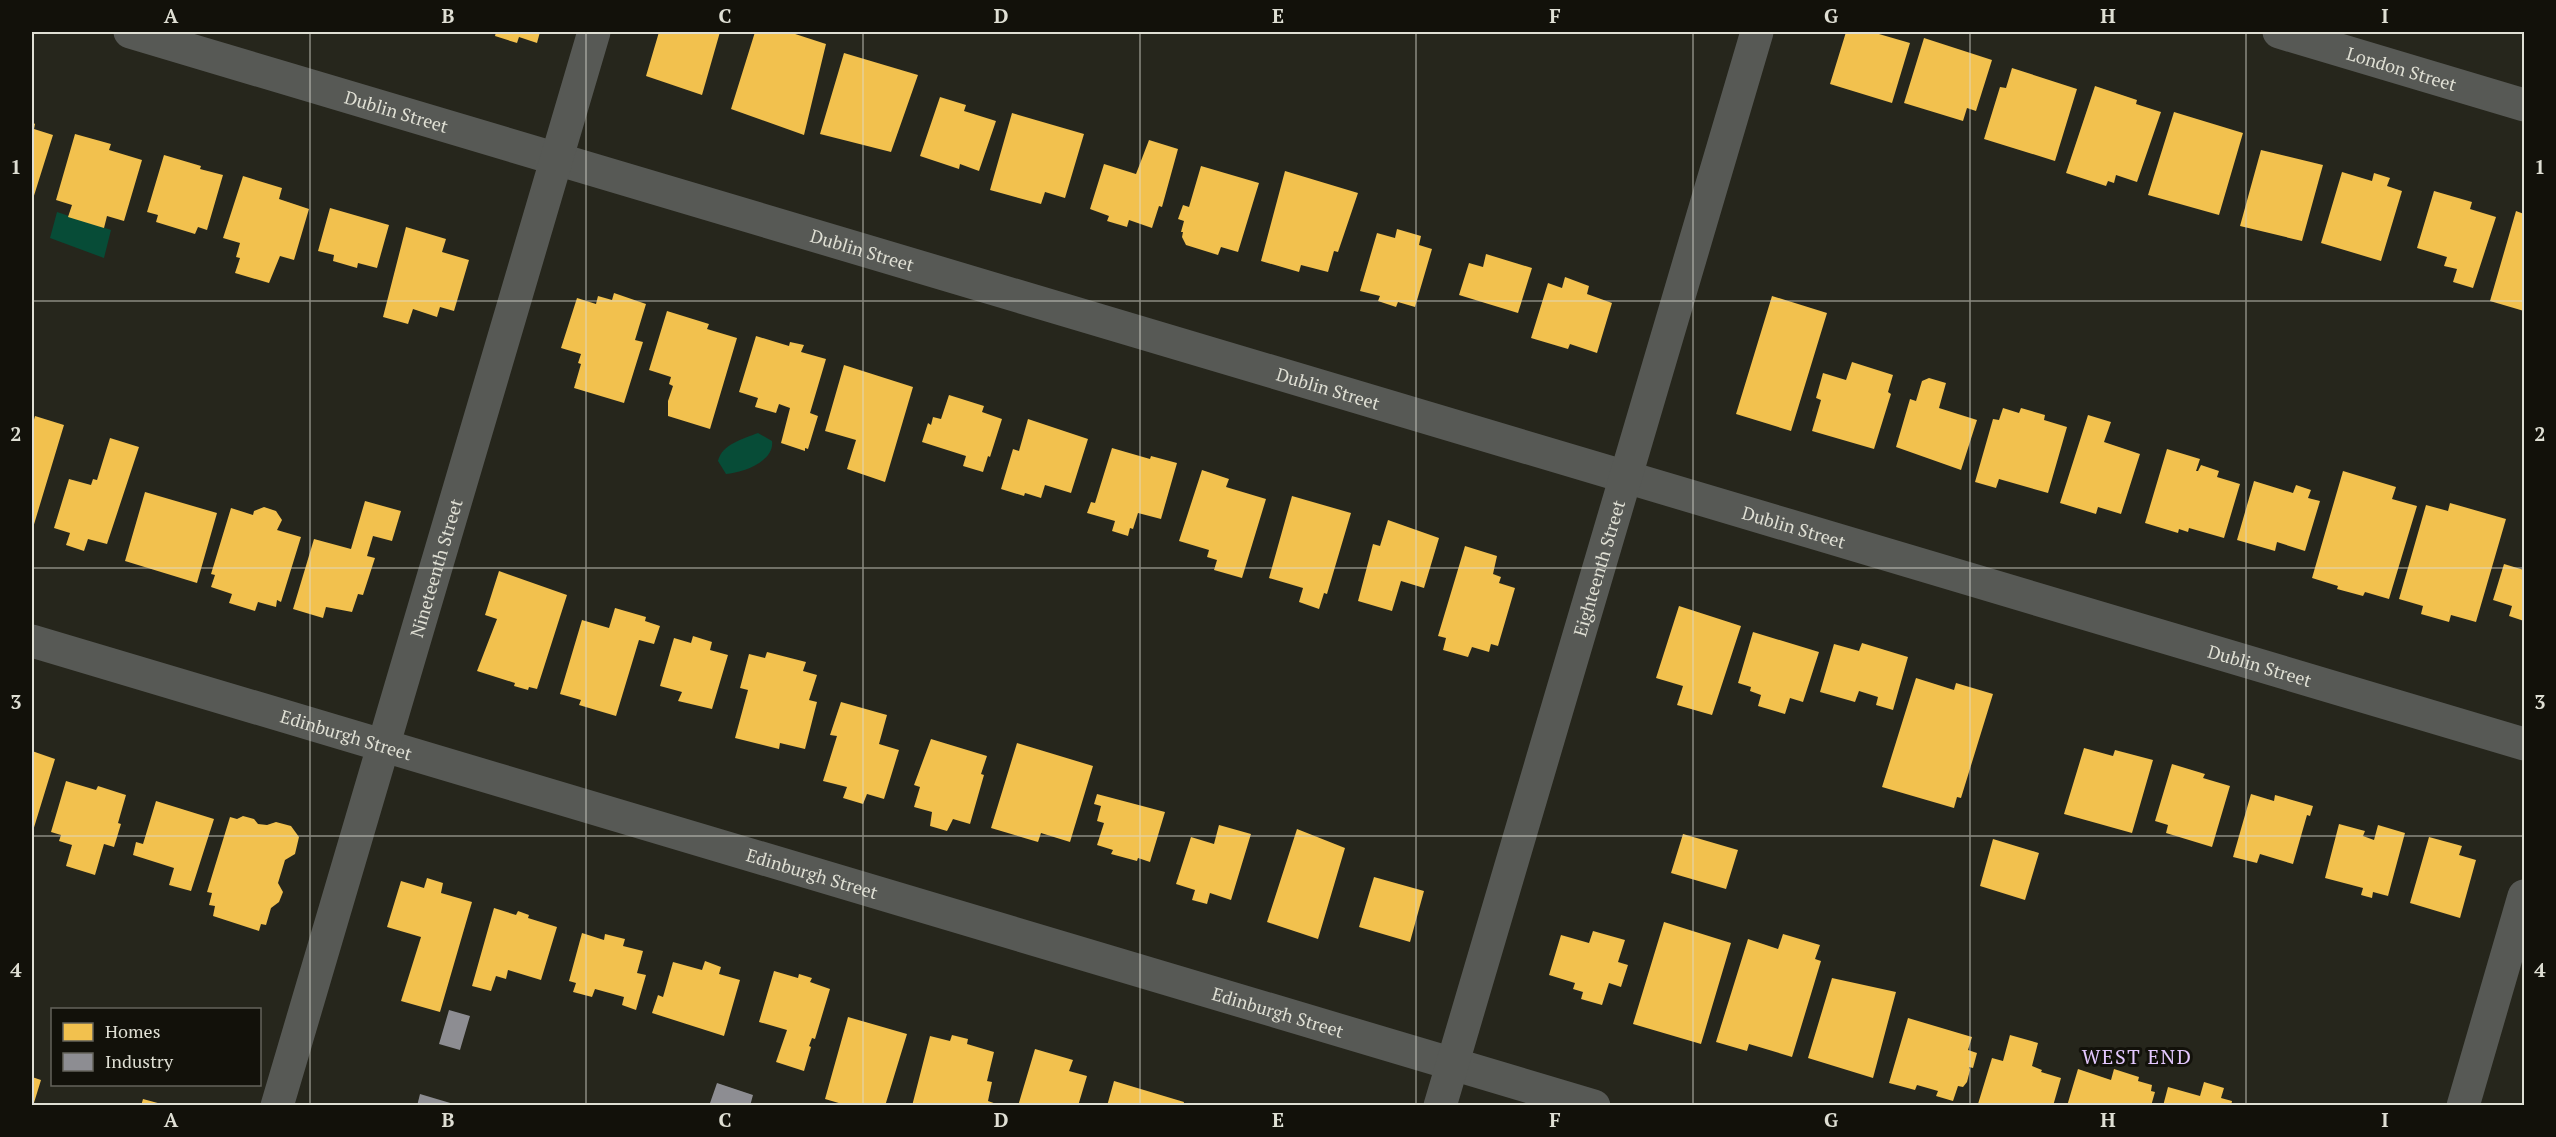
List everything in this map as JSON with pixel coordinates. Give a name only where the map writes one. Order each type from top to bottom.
[{"type":"street","name":"Dublin Street","points":[[130,32],[2524,744]]},
{"type":"street","name":"Nineteenth Street","points":[[277,1106],[594,32]]},
{"type":"street","name":"Eighteenth Street","points":[[1440,1106],[1757,32]]},
{"type":"street","name":"London Street","points":[[2279,32],[2524,105]]},
{"type":"street","name":"Edinburgh Street","points":[[32,641],[1594,1106]]},
{"type":"street","points":[[2463,1106],[2524,896]]},
{"type":"shaded area","points":[[57,212],[111,230],[104,258],[50,238]]},
{"type":"shaded area","points":[[758,433],[772,441],[772,448],[768,454],[756,465],[726,474],[718,461],[720,455],[728,446]]},
{"type":"building: Homes","points":[[496,32],[540,32],[537,43],[519,37],[517,43],[495,36]]},
{"type":"building: Homes","points":[[659,32],[720,32],[702,95],[646,76]]},
{"type":"building: Homes","points":[[755,32],[789,32],[826,44],[804,135],[731,109]]},
{"type":"building: Homes","points":[[1846,32],[1872,32],[1910,43],[1892,103],[1830,84]]},
{"type":"building: Homes","points":[[1924,38],[1992,60],[1976,111],[1967,108],[1963,121],[1904,103]]},
{"type":"building: Homes","points":[[844,53],[918,75],[891,152],[820,134]]},
{"type":"building: Homes","points":[[2012,68],[2077,89],[2055,161],[1984,139],[2000,87],[2006,88]]},
{"type":"building: Homes","points":[[2095,86],[2137,100],[2136,104],[2161,112],[2137,182],[2116,175],[2114,183],[2108,181],[2106,186],[2066,173]]},
{"type":"building: Homes","points":[[940,97],[966,105],[964,111],[996,121],[979,171],[960,164],[959,169],[920,156]]},
{"type":"building: Homes","points":[[2174,112],[2243,133],[2219,215],[2148,195]]},
{"type":"building: Homes","points":[[1012,113],[1084,134],[1065,198],[1045,192],[1041,204],[990,190]]},
{"type":"building: Homes","points":[[32,122],[35,124],[34,129],[53,135],[32,202]]},
{"type":"building: Homes","points":[[75,134],[111,144],[109,150],[142,160],[124,221],[107,216],[104,228],[68,217],[72,205],[56,200]]},
{"type":"building: Homes","points":[[1149,140],[1178,149],[1162,207],[1159,206],[1152,228],[1129,220],[1127,227],[1107,221],[1109,216],[1090,209],[1104,164],[1136,174]]},
{"type":"building: Homes","points":[[2261,150],[2323,165],[2302,241],[2240,226]]},
{"type":"building: Homes","points":[[164,155],[223,175],[207,230],[198,227],[195,234],[156,222],[158,215],[147,212]]},
{"type":"building: Homes","points":[[1201,166],[1259,183],[1238,252],[1221,247],[1218,255],[1186,245],[1182,237],[1184,221],[1178,219],[1183,205],[1189,207]]},
{"type":"building: Homes","points":[[1285,171],[1358,193],[1338,252],[1334,251],[1328,272],[1301,265],[1299,272],[1261,261]]},
{"type":"building: Homes","points":[[2342,172],[2372,181],[2374,173],[2390,178],[2387,186],[2402,191],[2381,261],[2321,243]]},
{"type":"building: Homes","points":[[243,176],[282,188],[279,199],[309,209],[294,260],[280,256],[269,283],[235,273],[240,258],[236,257],[240,243],[223,238]]},
{"type":"building: Homes","points":[[2434,191],[2472,202],[2470,209],[2496,217],[2473,288],[2453,282],[2457,269],[2444,266],[2447,257],[2417,248]]},
{"type":"building: Homes","points":[[330,208],[389,225],[377,268],[358,263],[357,268],[333,261],[334,255],[318,251]]},
{"type":"building: Homes","points":[[2516,211],[2524,214],[2524,311],[2490,301]]},
{"type":"building: Homes","points":[[406,227],[446,239],[442,252],[469,260],[454,311],[440,307],[437,317],[413,309],[408,324],[383,317]]},
{"type":"building: Homes","points":[[1397,229],[1421,236],[1419,245],[1432,249],[1415,307],[1398,302],[1396,307],[1378,301],[1380,296],[1360,291],[1377,233],[1395,238]]},
{"type":"building: Homes","points":[[1486,254],[1532,268],[1518,313],[1459,295],[1469,263],[1483,267]]},
{"type":"building: Homes","points":[[1565,277],[1589,286],[1587,294],[1612,303],[1597,353],[1570,344],[1568,349],[1531,338],[1548,283],[1562,288]]},
{"type":"building: Homes","points":[[614,293],[646,304],[635,340],[643,342],[624,403],[574,388],[581,364],[578,363],[581,354],[561,348],[577,298],[596,304],[598,296],[612,300]]},
{"type":"building: Homes","points":[[1772,296],[1827,313],[1791,431],[1736,414]]},
{"type":"building: Homes","points":[[667,311],[709,324],[707,329],[737,338],[710,429],[668,416],[668,401],[673,386],[669,384],[671,377],[649,370]]},
{"type":"building: Homes","points":[[756,336],[789,346],[790,342],[804,345],[801,352],[826,359],[810,413],[818,416],[808,449],[805,448],[805,451],[781,443],[790,408],[779,404],[776,413],[755,407],[758,398],[739,392]]},
{"type":"building: Homes","points":[[1852,362],[1893,375],[1888,392],[1891,394],[1874,449],[1812,431],[1821,400],[1816,398],[1823,373],[1846,380]]},
{"type":"building: Homes","points":[[844,365],[913,387],[885,482],[847,469],[856,440],[825,431]]},
{"type":"building: Homes","points":[[1929,378],[1946,383],[1939,408],[1977,420],[1961,470],[1896,447],[1910,399],[1916,401],[1922,381]]},
{"type":"building: Homes","points":[[949,395],[984,406],[982,412],[1002,419],[983,472],[963,466],[966,456],[922,442],[928,423],[931,425],[933,417],[941,419]]},
{"type":"building: Homes","points":[[2003,408],[2019,413],[2021,408],[2045,415],[2044,420],[2067,427],[2048,493],[1999,479],[1996,488],[1975,482],[1993,419],[1999,420]]},
{"type":"building: Homes","points":[[2088,415],[2111,422],[2104,442],[2140,454],[2121,514],[2098,507],[2096,514],[2060,503]]},
{"type":"building: Homes","points":[[35,416],[64,425],[32,531],[32,427]]},
{"type":"building: Homes","points":[[1028,419],[1088,439],[1071,493],[1045,485],[1041,498],[1001,489],[1013,449],[1019,451]]},
{"type":"building: Homes","points":[[110,438],[139,447],[107,544],[88,539],[84,551],[66,545],[70,533],[54,528],[69,479],[91,485],[93,479],[97,480]]},
{"type":"building: Homes","points":[[1112,448],[1150,459],[1151,456],[1177,463],[1161,519],[1138,513],[1128,536],[1112,531],[1115,521],[1087,513],[1091,502],[1095,503]]},
{"type":"building: Homes","points":[[2167,449],[2200,459],[2196,471],[2201,465],[2219,471],[2217,477],[2240,484],[2224,538],[2189,528],[2188,532],[2179,529],[2178,533],[2145,523]]},
{"type":"building: Homes","points":[[1202,470],[1229,479],[1226,487],[1266,499],[1242,578],[1214,570],[1217,560],[1207,557],[1209,550],[1179,541]]},
{"type":"building: Homes","points":[[2343,471],[2396,487],[2392,499],[2417,506],[2389,599],[2365,592],[2363,596],[2337,589],[2338,586],[2312,578]]},
{"type":"building: Homes","points":[[2254,481],[2293,493],[2296,485],[2311,490],[2308,498],[2320,501],[2305,551],[2277,542],[2275,551],[2237,540]]},
{"type":"building: Homes","points":[[145,492],[217,513],[197,583],[125,561]]},
{"type":"building: Homes","points":[[1292,496],[1351,513],[1327,594],[1324,593],[1319,609],[1299,602],[1303,588],[1269,578]]},
{"type":"building: Homes","points":[[365,501],[401,511],[392,541],[373,536],[367,556],[375,558],[363,595],[358,594],[352,612],[326,607],[323,618],[293,609],[314,539],[351,549]]},
{"type":"building: Homes","points":[[2450,503],[2506,519],[2476,622],[2451,615],[2449,622],[2421,614],[2423,606],[2399,599],[2426,505],[2448,511]]},
{"type":"building: Homes","points":[[264,507],[276,511],[282,520],[277,530],[301,537],[281,602],[277,600],[276,607],[258,602],[255,611],[229,603],[232,594],[211,587],[215,575],[211,574],[231,508],[253,515],[254,511]]},
{"type":"building: Homes","points":[[1388,520],[1439,538],[1424,588],[1401,581],[1392,611],[1358,601],[1373,544],[1380,546]]},
{"type":"building: Homes","points":[[1465,546],[1497,556],[1493,574],[1501,577],[1499,583],[1515,588],[1498,646],[1491,644],[1489,652],[1472,647],[1468,657],[1443,650],[1446,638],[1438,636]]},
{"type":"building: Homes","points":[[2504,564],[2524,570],[2524,621],[2509,616],[2512,606],[2493,600]]},
{"type":"building: Homes","points":[[499,571],[567,595],[537,689],[529,687],[528,690],[514,686],[515,683],[477,671],[497,619],[485,615]]},
{"type":"building: Homes","points":[[1679,606],[1741,626],[1712,715],[1677,705],[1683,686],[1656,678]]},
{"type":"building: Homes","points":[[615,608],[646,617],[645,621],[660,626],[654,644],[639,640],[616,716],[579,705],[581,700],[560,694],[582,620],[609,628]]},
{"type":"building: Homes","points":[[1753,632],[1819,652],[1803,702],[1790,698],[1785,714],[1758,706],[1761,695],[1750,691],[1751,687],[1738,683]]},
{"type":"building: Homes","points":[[693,636],[712,642],[710,650],[728,655],[712,709],[678,701],[682,692],[660,686],[674,638],[691,643]]},
{"type":"building: Homes","points":[[1862,643],[1908,657],[1893,710],[1876,705],[1878,697],[1859,691],[1855,702],[1820,692],[1834,644],[1859,651]]},
{"type":"building: Homes","points":[[767,652],[806,662],[803,671],[817,675],[809,700],[817,702],[805,749],[780,743],[779,749],[735,738],[748,690],[740,688],[749,654],[765,658]]},
{"type":"building: Homes","points":[[1916,678],[1954,690],[1956,683],[1993,694],[1961,798],[1957,797],[1954,808],[1882,787]]},
{"type":"building: Homes","points":[[841,702],[887,715],[879,744],[899,750],[884,799],[867,794],[863,804],[843,798],[847,787],[823,781],[837,736],[830,735]]},
{"type":"building: Homes","points":[[931,739],[987,756],[970,824],[953,819],[947,831],[930,826],[932,812],[914,807],[920,787],[914,785]]},
{"type":"building: Homes","points":[[1017,743],[1093,766],[1070,842],[1041,833],[1038,842],[991,828]]},
{"type":"building: Homes","points":[[2084,748],[2113,756],[2115,750],[2153,760],[2132,833],[2064,814]]},
{"type":"building: Homes","points":[[32,751],[55,759],[32,834]]},
{"type":"building: Homes","points":[[2172,764],[2205,774],[2203,778],[2230,786],[2212,847],[2166,833],[2168,825],[2155,821]]},
{"type":"building: Homes","points":[[66,781],[96,790],[98,786],[126,795],[114,847],[104,844],[95,875],[66,866],[72,845],[59,841],[61,835],[51,832]]},
{"type":"building: Homes","points":[[1097,794],[1165,812],[1150,862],[1111,854],[1113,850],[1097,845],[1104,823],[1097,821],[1101,806],[1094,804]]},
{"type":"building: Homes","points":[[2251,794],[2274,801],[2275,795],[2313,806],[2310,816],[2307,815],[2293,864],[2260,854],[2257,863],[2233,857]]},
{"type":"building: Homes","points":[[156,801],[214,819],[191,891],[169,885],[174,868],[133,855],[136,842],[143,844]]},
{"type":"building: Homes","points":[[243,816],[254,819],[258,824],[267,825],[276,822],[291,826],[299,837],[295,854],[285,860],[278,883],[283,892],[279,902],[271,908],[266,925],[261,924],[259,931],[213,916],[215,906],[209,905],[212,893],[207,892],[230,817],[237,819]]},
{"type":"building: Homes","points":[[2339,824],[2365,831],[2363,836],[2374,840],[2378,825],[2405,833],[2388,896],[2373,892],[2372,898],[2361,895],[2363,888],[2325,878]]},
{"type":"building: Homes","points":[[1219,825],[1251,834],[1231,900],[1210,893],[1207,904],[1192,900],[1195,890],[1176,884],[1191,837],[1214,844]]},
{"type":"building: Homes","points":[[1297,829],[1345,848],[1318,939],[1267,922]]},
{"type":"building: Homes","points":[[1683,834],[1738,850],[1726,889],[1671,873]]},
{"type":"building: Homes","points":[[2429,837],[2462,846],[2459,855],[2476,860],[2460,918],[2410,903]]},
{"type":"building: Homes","points":[[1993,839],[2039,853],[2025,900],[1980,886]]},
{"type":"building: Homes","points":[[1374,877],[1424,891],[1410,942],[1359,927]]},
{"type":"building: Homes","points":[[427,878],[443,883],[441,893],[472,902],[440,1012],[401,1001],[421,937],[387,927],[401,881],[424,888]]},
{"type":"building: Homes","points":[[494,908],[516,915],[518,911],[529,915],[528,918],[557,927],[541,980],[508,970],[506,979],[496,976],[491,991],[472,986]]},
{"type":"building: Homes","points":[[1664,922],[1731,943],[1701,1044],[1633,1024]]},
{"type":"building: Homes","points":[[1593,931],[1625,940],[1618,962],[1628,965],[1621,987],[1609,983],[1602,1005],[1581,999],[1583,992],[1573,989],[1575,983],[1549,975],[1561,935],[1589,943]]},
{"type":"building: Homes","points":[[582,933],[604,940],[605,934],[625,939],[623,946],[643,951],[637,973],[646,975],[636,1010],[622,1005],[624,997],[595,989],[592,997],[573,992],[576,983],[569,981]]},
{"type":"building: Homes","points":[[1783,934],[1820,945],[1815,959],[1821,961],[1792,1057],[1749,1044],[1747,1051],[1716,1042],[1748,939],[1778,949]]},
{"type":"building: Homes","points":[[705,961],[721,967],[719,974],[740,980],[724,1036],[652,1013],[658,995],[663,997],[673,962],[702,970]]},
{"type":"building: Homes","points":[[774,971],[798,978],[799,974],[812,978],[810,982],[830,989],[815,1039],[812,1038],[809,1046],[811,1047],[804,1071],[776,1062],[787,1030],[759,1022]]},
{"type":"building: Homes","points":[[1832,978],[1896,992],[1873,1078],[1808,1058]]},
{"type":"building: Homes","points":[[848,1017],[907,1034],[885,1106],[849,1106],[825,1099]]},
{"type":"building: Homes","points":[[1908,1018],[1972,1037],[1968,1050],[1977,1053],[1973,1068],[1969,1067],[1967,1082],[1963,1087],[1958,1086],[1953,1101],[1936,1096],[1938,1091],[1917,1085],[1915,1090],[1889,1083]]},
{"type":"building: Homes","points":[[952,1035],[968,1039],[967,1044],[994,1052],[987,1081],[992,1082],[988,1101],[1002,1106],[912,1106],[930,1036],[950,1041]]},
{"type":"building: Homes","points":[[2010,1035],[2038,1043],[2032,1066],[2042,1070],[2041,1072],[2061,1078],[2053,1106],[1978,1104],[1992,1058],[2003,1061]]},
{"type":"building: Homes","points":[[1035,1049],[1073,1060],[1069,1071],[1087,1076],[1078,1106],[1018,1106]]},
{"type":"building: Homes","points":[[2078,1069],[2111,1080],[2114,1069],[2139,1077],[2138,1081],[2152,1085],[2151,1091],[2155,1092],[2151,1106],[2067,1106]]},
{"type":"building: Homes","points":[[32,1077],[41,1080],[33,1106],[32,1106]]},
{"type":"building: Homes","points":[[1114,1081],[1184,1102],[1183,1106],[1107,1106]]},
{"type":"building: Homes","points":[[2204,1082],[2224,1088],[2221,1098],[2232,1101],[2231,1106],[2163,1106],[2168,1087],[2200,1096]]},
{"type":"building: Homes","points":[[143,1099],[165,1105],[141,1106]]},
{"type":"building: Industry","points":[[449,1010],[470,1016],[460,1050],[439,1044]]},
{"type":"building: Industry","points":[[717,1083],[753,1095],[750,1106],[709,1106]]},
{"type":"building: Industry","points":[[420,1094],[457,1105],[457,1106],[417,1106]]},
{"type":"district","name":"WEST END","points":[[2137,1056]]}]
